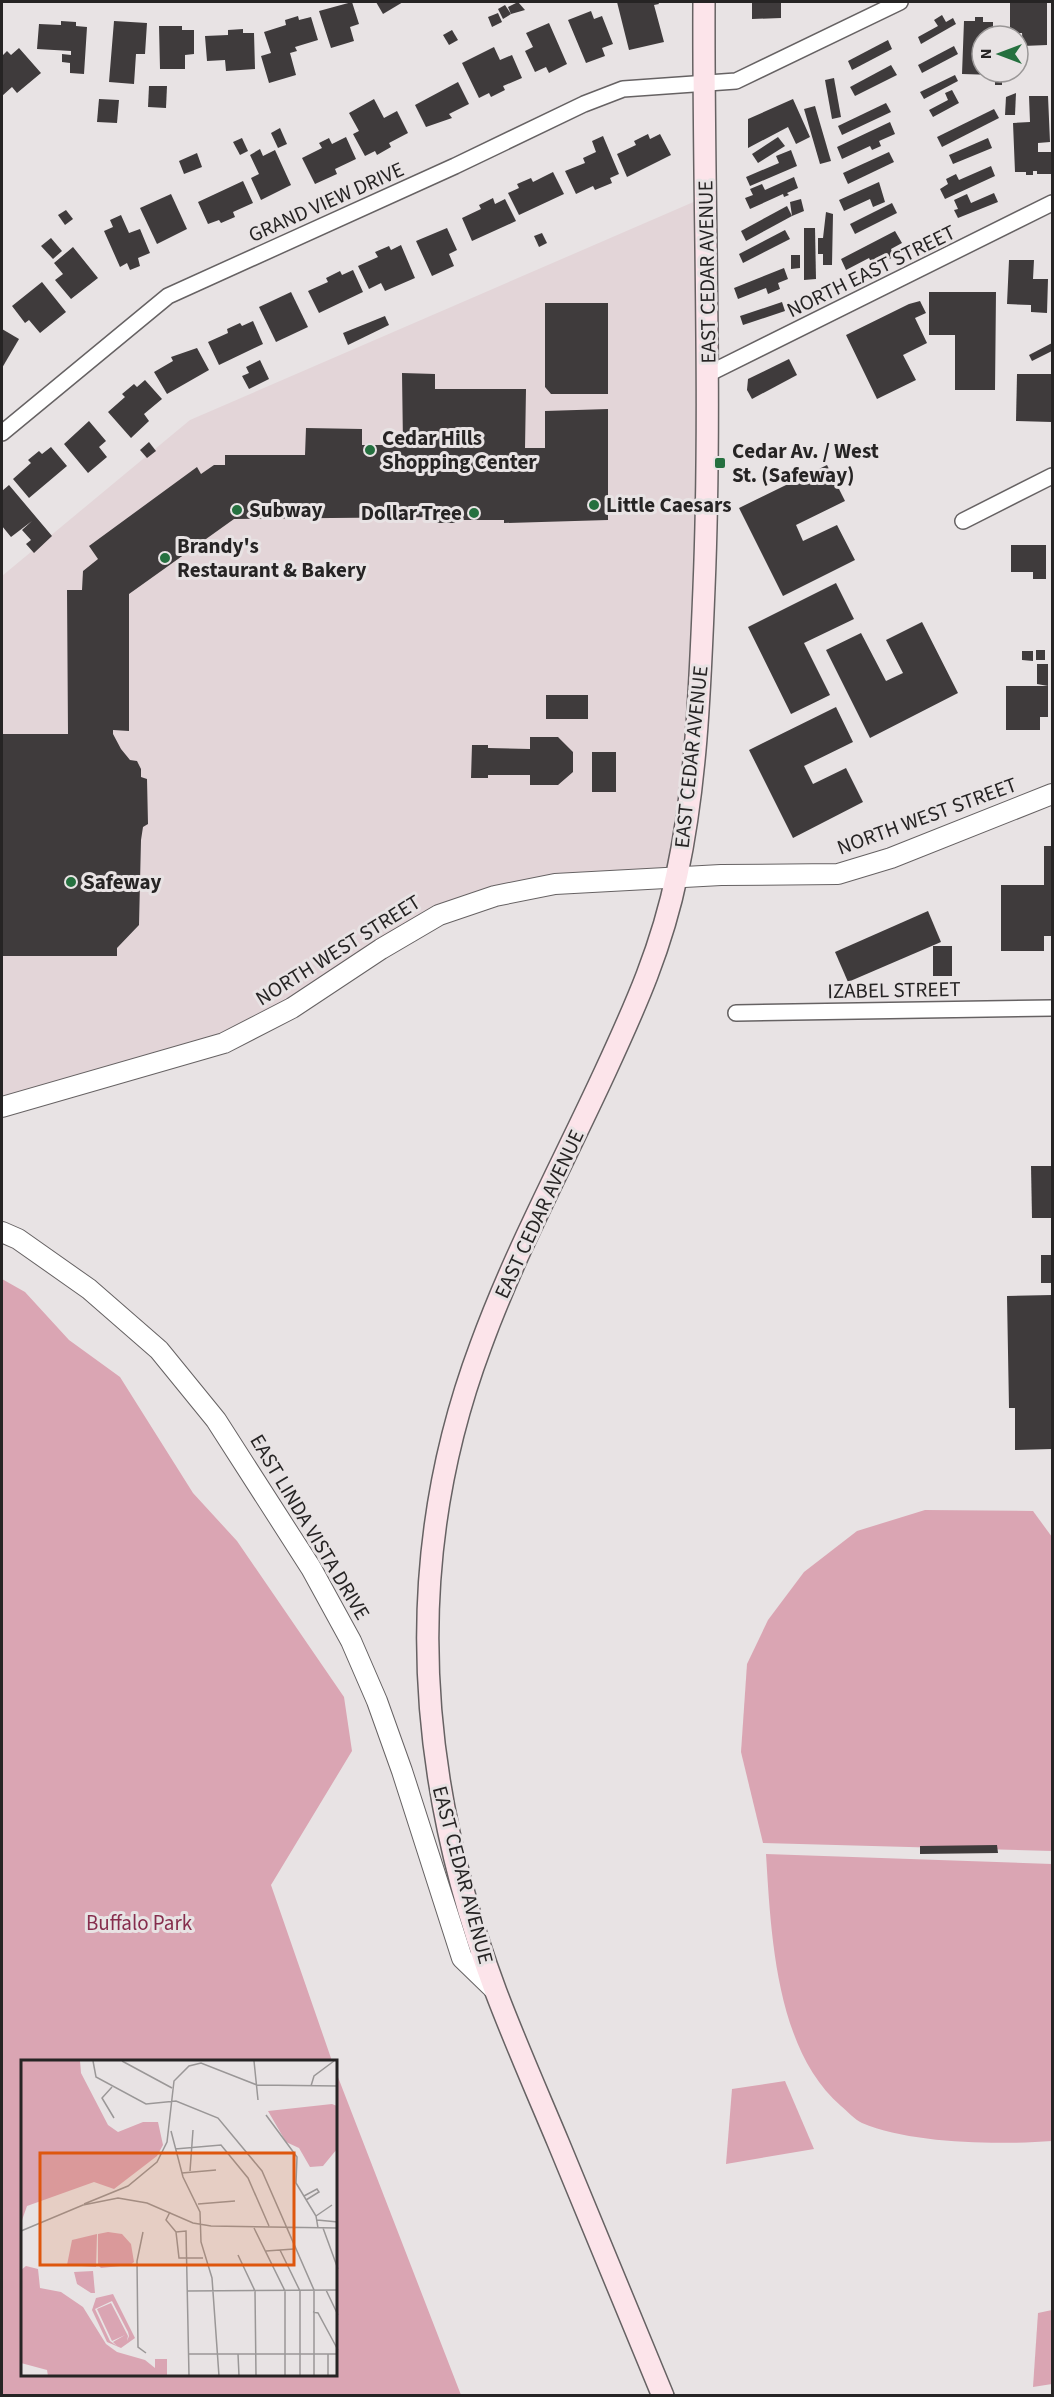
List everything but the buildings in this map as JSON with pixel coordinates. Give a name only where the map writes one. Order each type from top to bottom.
[{"type":"main road","name":"EAST CEDAR AVENUE","points":[[663,2396],[495,1990],[462,1886],[437,1776],[429,1711],[428,1596],[434,1520],[446,1450],[487,1328],[641,994],[657,954],[676,879],[693,777],[707,531],[708,374],[704,2]]},
{"type":"street","name":"GRAND VIEW DRIVE","points":[[2,433],[168,296],[455,166],[584,104],[623,89],[735,81],[900,2]]},
{"type":"street","name":"NORTH EAST STREET","points":[[708,374],[1053,203]]},
{"type":"street","points":[[963,521],[1053,476]]},
{"type":"street","name":"NORTH WEST STREET","points":[[2,1107],[224,1043],[292,1008],[424,924],[488,899],[555,884],[721,875],[838,874],[891,858],[1053,794]]},
{"type":"street","name":"IZABEL STREET","points":[[735,1012],[1053,1008]]},
{"type":"street","name":"EAST LINDA VISTA DRIVE","points":[[2,1232],[18,1239],[89,1289],[159,1350],[216,1420],[311,1568],[351,1641],[377,1701],[402,1771],[462,1958],[495,1990]]},
{"type":"shaded area","points":[[705,197],[707,531],[677,879],[481,901],[258,1027],[2,1107],[2,576],[190,420]]},
{"type":"green space","name":"Buffalo Park","points":[[2,1279],[25,1292],[69,1340],[120,1377],[193,1493],[237,1541],[344,1697],[352,1751],[271,1885],[332,2060],[21,2060],[21,2376],[338,2376],[338,2077],[461,2395],[2,2395]]},
{"type":"green space","points":[[925,1510],[1033,1511],[1052,1537],[1052,1851],[763,1843],[741,1752],[747,1664],[768,1620],[804,1572],[857,1531]]},
{"type":"green space","points":[[766,1854],[1052,1864],[1052,2141],[982,2143],[905,2135],[862,2123],[841,2106],[819,2082],[803,2054],[790,2023],[775,1955]]},
{"type":"green space","points":[[785,2081],[814,2149],[726,2164],[732,2089]]},
{"type":"green space","points":[[1052,2310],[1052,2384],[1033,2387],[1038,2313]]},
{"type":"place","name":"Cedar Hills Shopping Center","points":[[370,450]]},
{"type":"place","name":"Cedar Av. / West St. (Safeway)","points":[[720,463]]},
{"type":"place","name":"Little Caesars","points":[[594,505]]},
{"type":"place","name":"Subway","points":[[237,510]]},
{"type":"place","name":"Dollar Tree","points":[[474,513]]},
{"type":"place","name":"Brandy's Restaurant & Bakery","points":[[165,558]]},
{"type":"place","name":"Safeway","points":[[71,882]]}]
